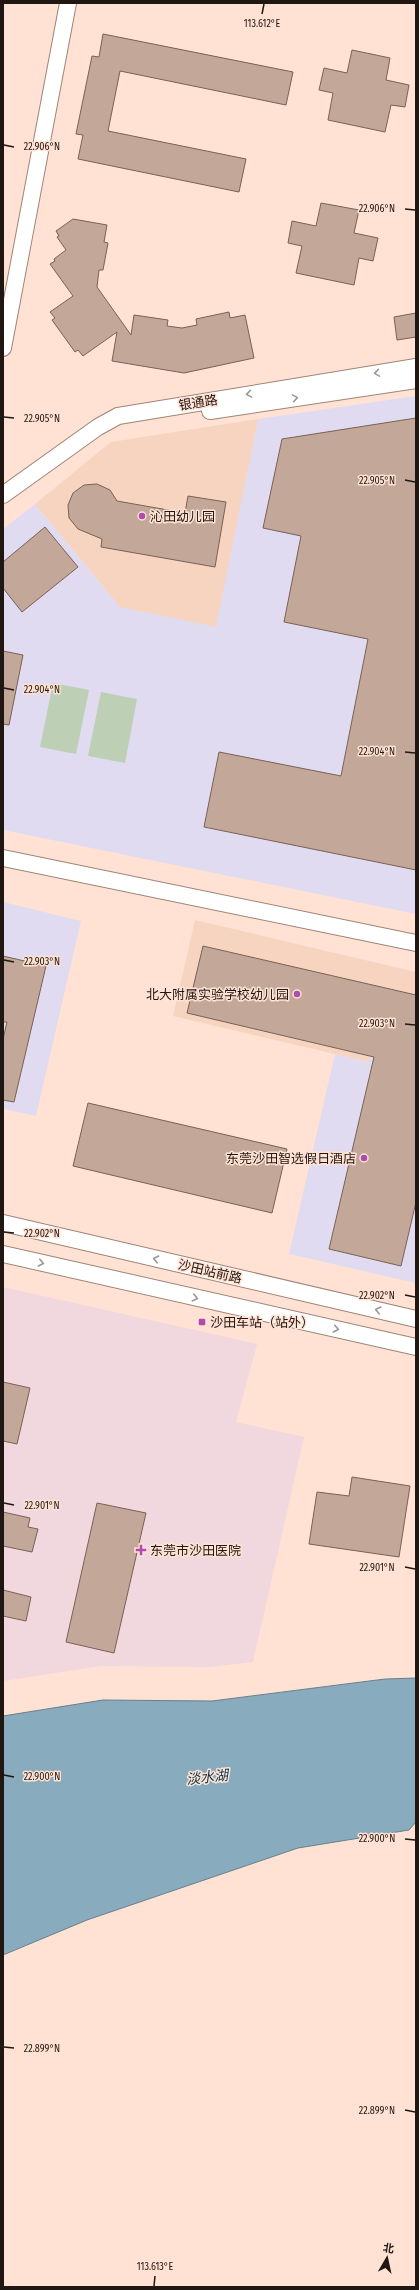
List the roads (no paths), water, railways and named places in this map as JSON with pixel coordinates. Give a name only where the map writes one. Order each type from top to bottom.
[{"type":"street","points":[[3,348],[68,3]]},
{"type":"street","name":"银通路","points":[[7,494],[98,427],[118,416],[416,367]]},
{"type":"street","name":"银通路","points":[[7,494],[104,435],[120,427],[141,422],[416,380]]},
{"type":"street","points":[[3,858],[416,943]]},
{"type":"street","name":"沙田站前路","points":[[3,1223],[416,1319]]},
{"type":"street","points":[[3,1254],[416,1347]]},
{"type":"water","name":"淡水湖","points":[[416,1678],[416,1822],[409,1830],[298,1848],[87,1920],[3,1955],[3,1716],[103,1700],[212,1701],[385,1679]]},
{"type":"place","name":"沁田幼儿园","points":[[142,516]]},
{"type":"place","name":"北大附属实验学校幼儿园","points":[[297,994]]},
{"type":"place","name":"东莞沙田智选假日酒店","points":[[364,1158]]},
{"type":"place","name":"沙田车站（站外）","points":[[202,1322]]},
{"type":"place","name":"东莞市沙田医院","points":[[141,1550]]}]
